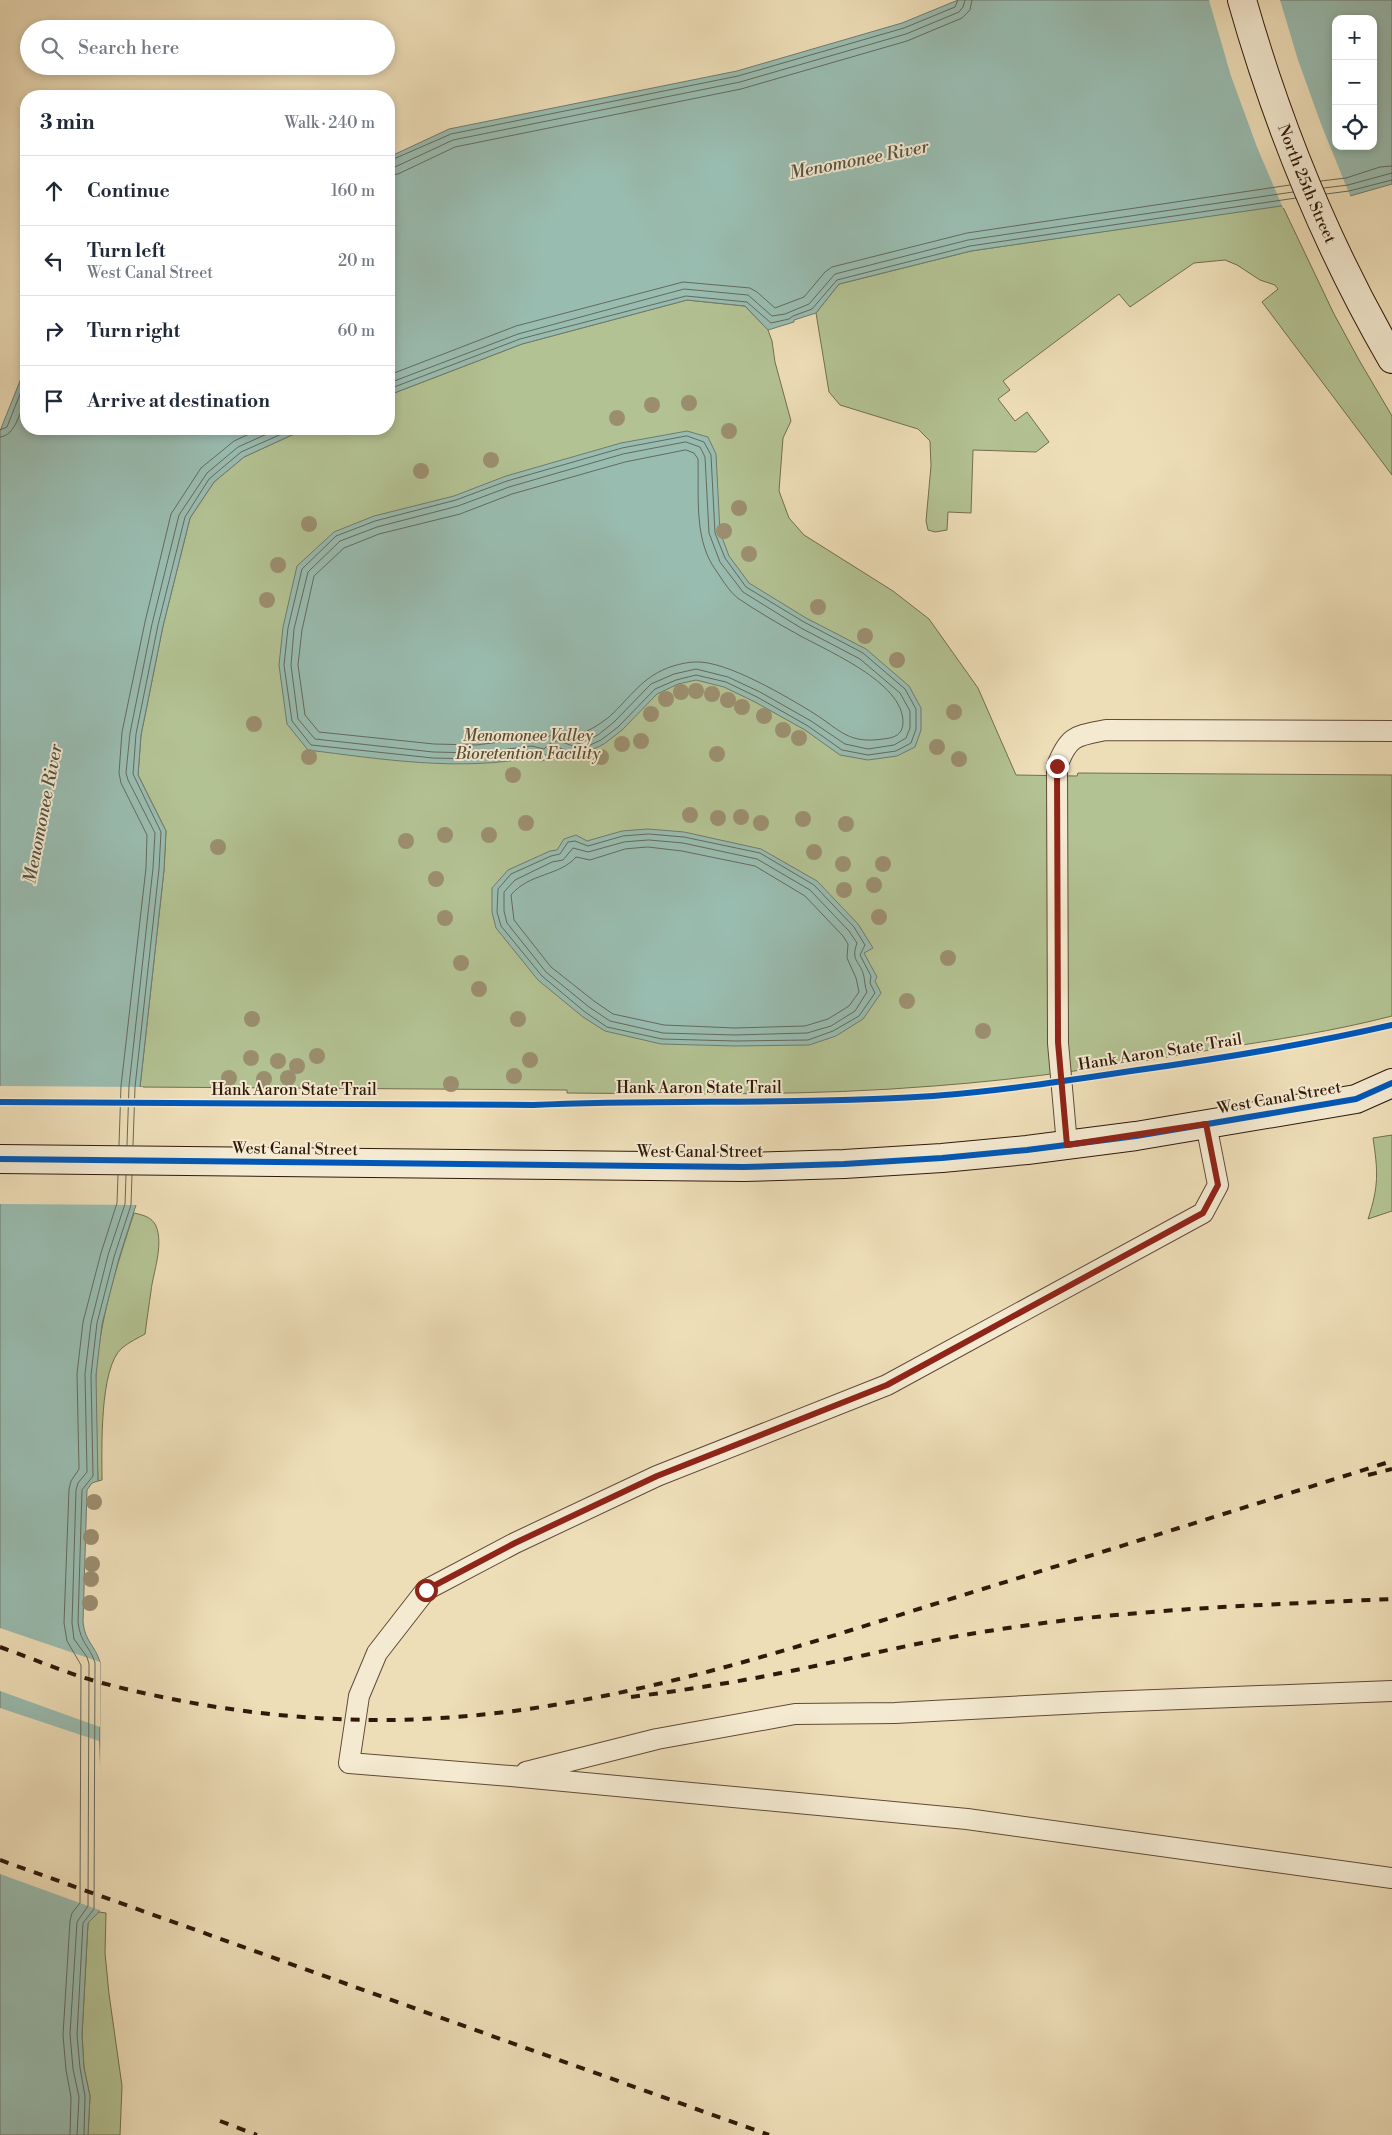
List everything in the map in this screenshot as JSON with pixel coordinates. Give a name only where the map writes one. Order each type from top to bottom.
[{"type":"street","name":"North 25th Street","points":[[1242,0],[1264,77],[1309,193],[1343,268],[1392,359]]},
{"type":"street","name":"West Canal Street","points":[[0,1159],[744,1167],[844,1164],[942,1158],[1067,1145],[1356,1099],[1392,1084]]},
{"type":"street","name":"West Canal Street","points":[[1356,1099],[1392,1104]]},
{"type":"lane","points":[[1067,1145],[1058,1055],[1057,995],[1057,766],[1063,750],[1076,736],[1106,730],[1392,731]]},
{"type":"lane","points":[[1206,1124],[1218,1185],[1203,1213],[887,1385],[657,1476],[515,1543],[426,1590],[377,1653],[359,1696],[349,1763],[511,1776],[967,1819],[1392,1878]]},
{"type":"lane","points":[[511,1776],[657,1739],[795,1714],[894,1713],[1132,1700],[1392,1691]]},
{"type":"green space","points":[[1282,205],[1334,314],[1392,416],[1392,475],[1262,302],[1278,289],[1275,285],[1260,280],[1237,265],[1225,260],[1194,263],[1130,307],[1119,294],[1003,381],[1010,390],[998,399],[1015,421],[1027,412],[1049,442],[1036,452],[973,450],[971,513],[948,512],[947,530],[935,532],[928,530],[926,521],[931,466],[930,441],[918,429],[840,405],[829,392],[816,313],[839,284],[971,251]]},
{"type":"green space","name":"Menomonee Valley Bioretention Facility","points":[[687,300],[745,306],[768,330],[791,421],[783,438],[779,491],[789,518],[804,535],[893,591],[929,619],[978,688],[1016,775],[1077,776],[1078,773],[1392,775],[1392,1016],[1304,1035],[1110,1066],[1004,1080],[888,1089],[751,1094],[659,1094],[567,1093],[567,1090],[140,1087],[164,870],[166,831],[138,775],[141,735],[163,626],[190,518],[214,482],[244,457],[292,435],[395,435],[395,393],[522,344]]},
{"type":"green space","points":[[1392,1135],[1392,1211],[1368,1219],[1376,1188],[1376,1160],[1373,1138]]},
{"type":"green space","points":[[134,1213],[147,1217],[156,1226],[159,1242],[157,1259],[145,1334],[122,1348],[115,1358],[109,1373],[103,1410],[102,1480],[98,1481],[95,1400],[98,1352],[110,1292]]},
{"type":"green space","points":[[99,1912],[106,1913],[105,1953],[122,2086],[120,2135],[88,2135],[90,2096],[84,2068],[82,2035],[88,1923]]},
{"type":"water","name":"Menomonee River","points":[[958,0],[1392,0],[1392,184],[1350,196],[971,251],[839,284],[816,313],[768,330],[745,306],[687,300],[522,344],[395,393],[395,154],[449,129],[737,71],[902,23]]},
{"type":"water","name":"Menomonee River","points":[[20,381],[20,435],[292,435],[244,457],[214,482],[190,518],[163,626],[141,735],[138,775],[166,831],[164,870],[140,1087],[136,1205],[119,1258],[102,1324],[96,1375],[98,1481],[92,1483],[87,1490],[83,1622],[88,1639],[96,1651],[100,1662],[99,1912],[88,1923],[82,2035],[84,2068],[90,2096],[88,2135],[0,2135],[0,431]]},
{"type":"water","points":[[687,431],[708,437],[716,454],[720,532],[729,556],[749,583],[806,618],[866,649],[909,686],[921,708],[921,730],[915,747],[897,756],[868,760],[840,755],[805,730],[755,702],[724,687],[696,680],[678,684],[657,694],[622,730],[604,744],[573,759],[556,752],[553,758],[541,761],[533,757],[478,764],[449,764],[363,757],[308,750],[287,724],[279,665],[283,627],[297,566],[334,532],[374,516],[454,496],[506,476],[621,443]]},
{"type":"water","points":[[648,829],[684,832],[761,849],[817,881],[858,924],[873,948],[864,953],[877,977],[875,981],[881,993],[863,1019],[836,1036],[809,1045],[661,1044],[605,1031],[583,1017],[538,980],[496,928],[492,912],[492,888],[508,870],[550,851],[557,850],[564,839],[576,835],[587,841],[622,831]]},
{"type":"pier","points":[[1209,0],[1280,0],[1298,60],[1351,198],[1283,208],[1257,147],[1231,76]]},
{"type":"pier","points":[[0,1086],[143,1087],[139,1205],[0,1204]]},
{"type":"pier","points":[[0,1628],[100,1662],[100,1727],[0,1691]]},
{"type":"pier","points":[[0,1708],[99,1741],[102,1815],[102,1911],[0,1874]]},
{"type":"railway","points":[[0,1647],[102,1683],[160,1697],[249,1712],[337,1719],[415,1719],[493,1714],[645,1687],[796,1647],[1392,1461]]},
{"type":"railway","points":[[1368,1475],[1392,1469]]},
{"type":"railway","points":[[631,1697],[751,1679],[944,1639],[1045,1623],[1194,1609],[1392,1599]]},
{"type":"railway","points":[[0,1860],[769,2135]]},
{"type":"railway","points":[[220,2121],[257,2135]]},
{"type":"cycle path","name":"Hank Aaron State Trail","points":[[0,1102],[533,1105],[883,1099],[982,1091],[1196,1062],[1295,1045],[1392,1025]]},
{"type":"cycle path","points":[[0,1159],[744,1167],[844,1164],[1027,1150],[1136,1136],[1356,1099],[1392,1083]]},
{"type":"route","points":[[426,1590],[515,1543],[657,1476],[887,1385],[1203,1213],[1218,1185],[1206,1124],[1067,1145],[1058,1055],[1057,766]]}]
